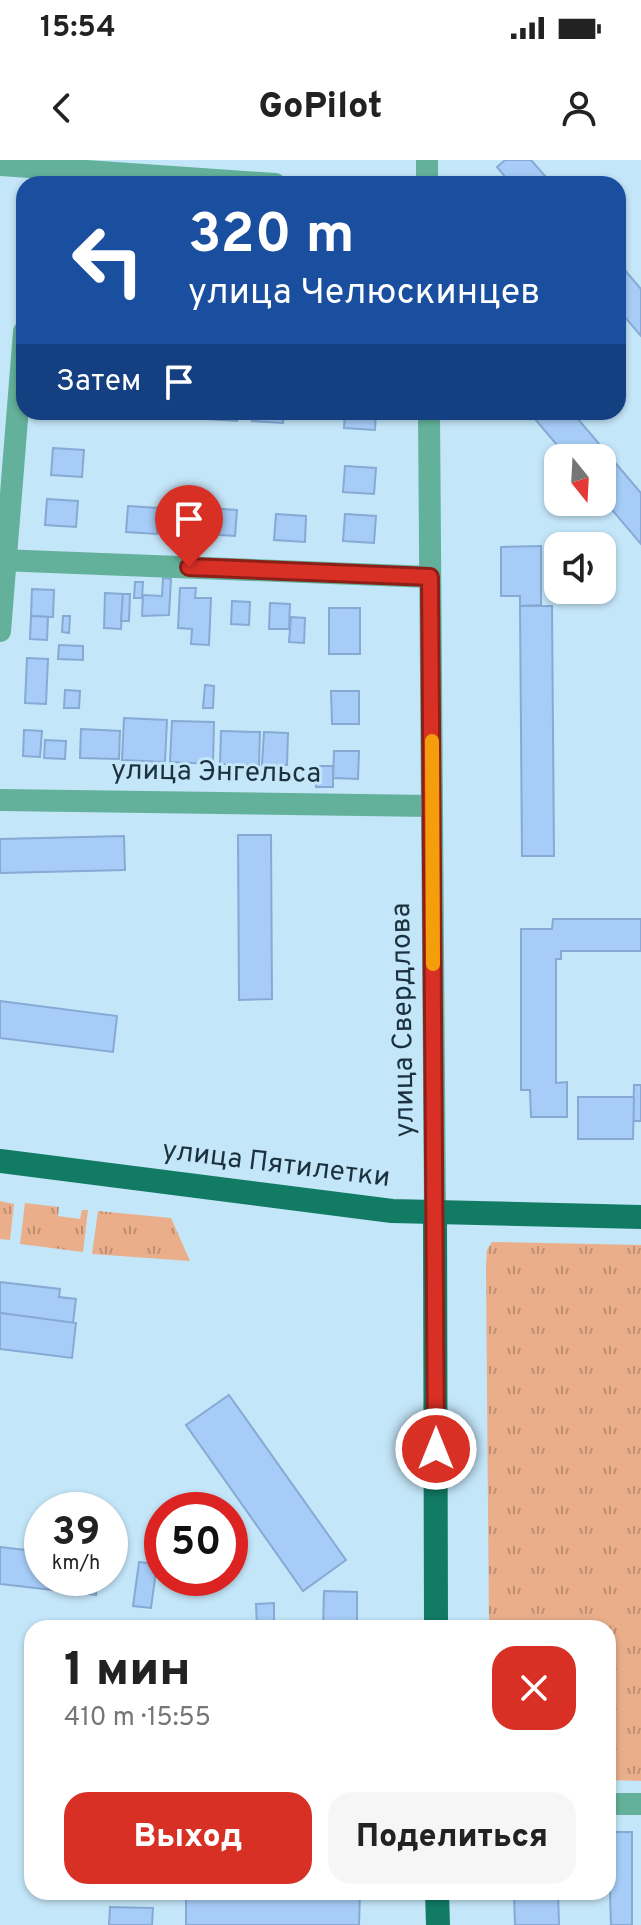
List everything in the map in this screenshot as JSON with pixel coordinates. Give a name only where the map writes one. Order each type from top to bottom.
[{"type":"main road","name":"улица Пятилетки","points":[[0,1161],[435,1214],[641,1217]]},
{"type":"main road","name":"улица Свердлова","points":[[435,1214],[436,1620]]},
{"type":"main road","points":[[437,1900],[438,1925]]},
{"type":"street","points":[[0,165],[36,171],[128,176]]},
{"type":"street","points":[[0,631],[15,362]]},
{"type":"street","name":"улица Свердлова","points":[[429,420],[435,1214]]},
{"type":"street","points":[[4,560],[430,577]]},
{"type":"street","name":"улица Энгельса","points":[[0,800],[432,806]]},
{"type":"street","points":[[616,1804],[641,1804]]},
{"type":"green space","points":[[0,1201],[14,1204],[10,1240],[0,1239]]},
{"type":"green space","points":[[25,1203],[59,1207],[58,1216],[80,1219],[82,1210],[88,1210],[83,1252],[20,1244]]},
{"type":"green space","points":[[98,1211],[171,1218],[190,1261],[92,1254]]},
{"type":"green space","points":[[492,1242],[641,1245],[641,1781],[616,1780],[616,1620],[489,1620],[487,1250]]},
{"type":"building","points":[[505,160],[531,160],[545,176],[504,176],[497,167]]},
{"type":"building","points":[[626,271],[641,289],[641,336],[626,318]]},
{"type":"building","points":[[252,420],[283,420],[283,423]]},
{"type":"building","points":[[344,420],[376,420],[375,430],[344,428]]},
{"type":"building","points":[[536,420],[579,420],[599,444],[556,444]]},
{"type":"building","points":[[53,448],[84,450],[82,477],[51,475]]},
{"type":"building","points":[[616,464],[641,493],[641,544],[616,515]]},
{"type":"building","points":[[345,466],[376,468],[374,494],[343,492]]},
{"type":"building","points":[[47,499],[78,501],[76,527],[45,525]]},
{"type":"building","points":[[128,506],[158,508],[157,534],[126,532]]},
{"type":"building","points":[[206,508],[237,510],[235,536],[204,534]]},
{"type":"building","points":[[276,514],[306,516],[305,542],[274,540]]},
{"type":"building","points":[[345,514],[376,516],[374,543],[343,541]]},
{"type":"building","points":[[541,546],[541,605],[520,606],[520,596],[501,596],[501,547]]},
{"type":"building","points":[[163,578],[171,579],[169,615],[142,616],[143,595],[162,596]]},
{"type":"building","points":[[135,582],[143,582],[142,598],[134,598]]},
{"type":"building","points":[[180,588],[196,588],[195,598],[211,598],[209,645],[191,644],[192,629],[178,628]]},
{"type":"building","points":[[32,589],[54,590],[53,617],[31,616]]},
{"type":"building","points":[[105,593],[123,594],[121,629],[104,628]]},
{"type":"building","points":[[123,594],[130,594],[129,621],[121,621]]},
{"type":"building","points":[[232,601],[250,602],[249,625],[231,624]]},
{"type":"building","points":[[270,603],[290,604],[289,629],[269,629]]},
{"type":"building","points":[[520,606],[552,606],[554,856],[522,856]]},
{"type":"building","points":[[329,608],[360,608],[360,654],[329,654]]},
{"type":"building","points":[[31,616],[48,617],[47,640],[30,639]]},
{"type":"building","points":[[63,616],[70,616],[69,633],[62,632]]},
{"type":"building","points":[[291,617],[305,618],[304,643],[289,642]]},
{"type":"building","points":[[59,645],[83,646],[83,660],[58,659]]},
{"type":"building","points":[[27,658],[48,659],[46,704],[25,703]]},
{"type":"building","points":[[205,685],[214,686],[213,708],[203,708]]},
{"type":"building","points":[[65,690],[80,691],[79,708],[64,708]]},
{"type":"building","points":[[331,691],[359,691],[359,724],[332,724]]},
{"type":"building","points":[[124,718],[167,720],[165,762],[122,760]]},
{"type":"building","points":[[172,721],[214,722],[213,764],[170,762]]},
{"type":"building","points":[[81,729],[120,731],[119,759],[80,758]]},
{"type":"building","points":[[24,730],[42,731],[40,757],[23,756]]},
{"type":"building","points":[[221,731],[260,732],[259,765],[220,764]]},
{"type":"building","points":[[264,732],[288,733],[287,765],[262,765]]},
{"type":"building","points":[[45,740],[66,741],[65,759],[44,758]]},
{"type":"building","points":[[334,751],[359,751],[358,779],[333,778]]},
{"type":"building","points":[[317,766],[333,766],[333,787],[316,787]]},
{"type":"building","points":[[238,835],[271,835],[272,999],[239,1000]]},
{"type":"building","points":[[124,836],[125,870],[0,873],[0,839]]},
{"type":"building","points":[[553,919],[641,919],[641,951],[561,951],[561,959],[556,959],[556,1083],[567,1082],[567,1117],[531,1117],[530,1090],[521,1090],[521,929],[552,929]]},
{"type":"building","points":[[0,1001],[117,1016],[113,1052],[0,1038]]},
{"type":"building","points":[[634,1085],[641,1085],[641,1121],[633,1121]]},
{"type":"building","points":[[578,1097],[634,1097],[633,1139],[578,1139]]},
{"type":"building","points":[[0,1282],[60,1289],[59,1297],[76,1299],[73,1323],[0,1313]]},
{"type":"building","points":[[0,1313],[76,1323],[72,1358],[0,1349]]},
{"type":"building","points":[[229,1395],[346,1560],[303,1591],[248,1513],[248,1492],[233,1492],[186,1425]]},
{"type":"building","points":[[0,1547],[24,1550],[24,1587],[0,1584]]},
{"type":"building","points":[[139,1562],[144,1563],[144,1596],[153,1596],[151,1608],[133,1606]]},
{"type":"building","points":[[324,1591],[357,1592],[357,1620],[323,1620]]},
{"type":"building","points":[[274,1603],[274,1620],[257,1620],[256,1604]]},
{"type":"building","points":[[616,1832],[632,1832],[632,1925],[611,1925],[610,1900],[616,1900]]},
{"type":"building","points":[[186,1900],[360,1900],[359,1925],[186,1925]]},
{"type":"building","points":[[514,1900],[558,1900],[559,1925],[515,1925]]},
{"type":"building","points":[[110,1907],[153,1908],[152,1925],[109,1925]]},
{"type":"slow traffic","points":[[432,741],[433,964]]},
{"type":"route","points":[[189,567],[430,577],[436,1449]]}]
